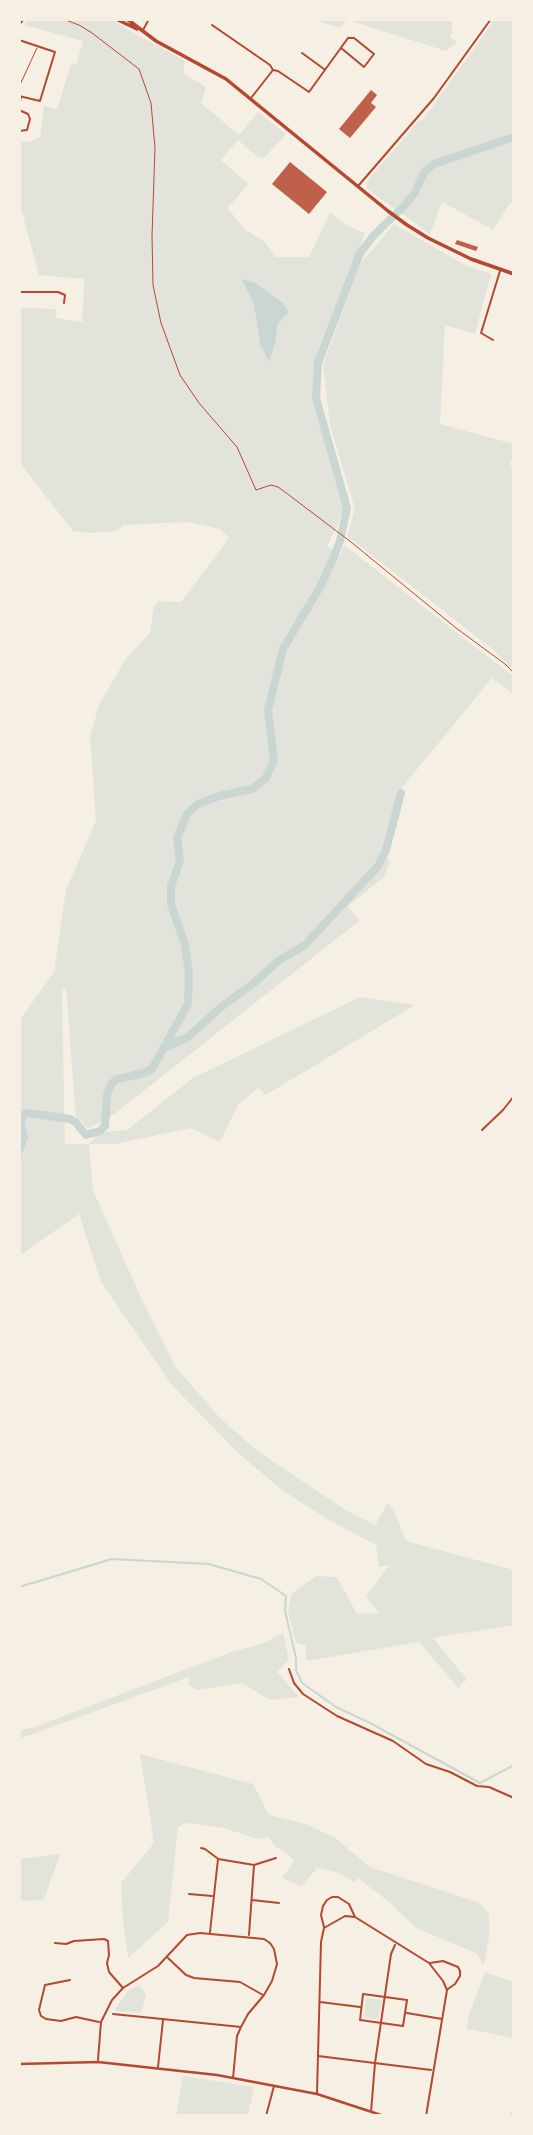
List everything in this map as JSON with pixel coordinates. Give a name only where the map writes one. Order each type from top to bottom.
[{"type":"highway","points":[[19,24],[23,19]]},
{"type":"highway","points":[[116,19],[142,31]]},
{"type":"highway","points":[[127,19],[156,41],[226,79],[388,211],[428,238],[471,259],[514,274]]},
{"type":"street","points":[[142,31],[149,19]]},
{"type":"street","points":[[358,186],[435,98],[491,19]]},
{"type":"street","points":[[212,25],[271,65],[273,70]]},
{"type":"street","points":[[273,70],[309,92],[348,38],[354,38],[374,54],[364,66],[341,48]]},
{"type":"street","points":[[19,40],[55,52],[40,101],[20,96],[19,105]]},
{"type":"street","points":[[302,53],[324,69]]},
{"type":"street","points":[[250,99],[273,70]]},
{"type":"street","points":[[19,110],[28,114],[30,119],[27,130],[19,131]]},
{"type":"street","points":[[493,340],[481,332],[500,270]]},
{"type":"street","points":[[19,292],[58,292],[65,295],[64,303]]},
{"type":"street","points":[[482,1130],[514,1096]]},
{"type":"street","points":[[289,1669],[303,1694],[337,1716],[393,1741],[426,1764],[450,1772],[477,1786],[489,1787],[514,1798]]},
{"type":"street","points":[[201,1848],[218,1859],[254,1865],[276,1858]]},
{"type":"street","points":[[209,1933],[218,1859]]},
{"type":"street","points":[[249,1937],[254,1865]]},
{"type":"street","points":[[189,1894],[214,1896]]},
{"type":"street","points":[[317,2094],[323,1906],[332,1897],[338,1897],[349,1904],[355,1917]]},
{"type":"street","points":[[252,1900],[279,1903]]},
{"type":"street","points":[[324,1928],[345,1916],[355,1917],[429,1963],[443,1981],[447,1990],[426,2116]]},
{"type":"street","points":[[98,2062],[101,2022],[112,2000],[122,1988],[159,1966],[187,1935],[209,1933],[264,1939],[270,1943],[277,1955],[277,1964],[264,1995],[248,2014],[237,2036],[233,2079]]},
{"type":"street","points":[[55,1943],[104,1939],[108,1941],[109,1972],[122,1988]]},
{"type":"street","points":[[371,2113],[375,2063],[391,1954],[395,1944]]},
{"type":"street","points":[[167,1957],[186,1975],[240,1982],[264,1995]]},
{"type":"street","points":[[429,1963],[443,1961],[454,1964],[460,1971],[456,1984],[447,1990]]},
{"type":"street","points":[[70,1980],[45,1985],[39,2010],[41,2016],[61,2021],[76,2017],[101,2022]]},
{"type":"street","points":[[363,1994],[407,2000],[403,2026],[360,2020],[361,2007],[363,1994]]},
{"type":"street","points":[[320,2002],[361,2007]]},
{"type":"street","points":[[406,2013],[442,2020]]},
{"type":"street","points":[[113,2014],[241,2027]]},
{"type":"street","points":[[157,2069],[163,2019]]},
{"type":"street","points":[[317,2056],[433,2071]]},
{"type":"street","points":[[19,2064],[98,2062],[216,2075],[317,2094],[384,2116]]},
{"type":"street","points":[[266,2116],[274,2085]]},
{"type":"lane","points":[[19,87],[38,46]]},
{"type":"path","points":[[63,19],[79,24],[139,69],[151,103],[155,148],[153,285],[161,323],[180,375],[199,403],[237,447],[256,489],[271,485],[278,487],[514,673]]},
{"type":"shaded area","points":[[28,19],[109,19],[185,61],[183,73],[206,87],[201,103],[239,135],[258,112],[286,134],[264,158],[259,158],[238,140],[221,160],[248,184],[228,208],[244,229],[264,241],[275,257],[309,257],[330,213],[346,225],[365,233],[318,363],[314,399],[343,508],[327,546],[340,556],[344,545],[514,677],[514,695],[492,678],[400,790],[381,853],[390,860],[384,877],[348,906],[359,921],[113,1115],[88,1129],[76,1119],[66,988],[62,991],[65,1144],[89,1144],[93,1190],[175,1366],[220,1418],[256,1450],[347,1511],[375,1525],[388,1503],[406,1541],[514,1570],[514,1625],[433,1638],[467,1680],[459,1689],[419,1642],[306,1661],[306,1645],[296,1643],[288,1611],[292,1593],[316,1576],[337,1577],[357,1614],[379,1613],[366,1597],[389,1565],[379,1567],[376,1545],[327,1519],[282,1490],[237,1452],[172,1385],[101,1282],[79,1214],[19,1256],[19,1021],[54,972],[66,890],[96,821],[90,735],[100,703],[127,657],[150,633],[157,601],[181,602],[229,538],[220,529],[188,522],[124,525],[117,531],[73,531],[19,462],[19,308],[57,309],[56,318],[82,322],[84,289],[84,279],[39,275],[19,201],[19,141],[30,142],[40,137],[44,106],[57,109],[71,64],[76,65],[83,41],[24,25]],"holes":[[[243,280],[284,317],[278,324],[276,341],[260,344],[254,305]]]},
{"type":"shaded area","points":[[311,19],[452,19],[450,34],[457,42],[446,51],[351,21],[346,21],[341,28]]},
{"type":"shaded area","points":[[495,19],[514,19],[514,135],[433,162],[422,170],[403,205],[396,210],[367,189],[366,182],[430,110]]},
{"type":"shaded area","points":[[514,140],[514,202],[510,203],[493,230],[442,202],[430,234],[401,213],[415,197],[426,173],[440,165]]},
{"type":"shaded area","points":[[394,224],[465,265],[491,274],[475,334],[445,325],[440,424],[514,444],[510,463],[514,473],[514,670],[490,647],[347,536],[355,509],[330,425],[323,365],[360,264]]},
{"type":"shaded area","points":[[242,279],[255,283],[283,303],[288,312],[278,324],[269,362],[260,344],[254,305]]},
{"type":"shaded area","points":[[360,997],[415,1005],[266,1095],[258,1088],[238,1105],[220,1142],[191,1128],[115,1144],[89,1144],[98,1133],[127,1130],[193,1078]]},
{"type":"shaded area","points":[[283,1633],[289,1660],[277,1672],[299,1697],[270,1700],[242,1683],[197,1690],[188,1685],[189,1677],[19,1739],[19,1730],[32,1728],[234,1651],[262,1644]]},
{"type":"shaded area","points":[[140,1754],[253,1784],[269,1815],[306,1824],[335,1838],[370,1867],[480,1903],[489,1915],[489,1937],[484,1965],[476,1953],[416,1928],[358,1878],[355,1882],[336,1872],[317,1868],[302,1886],[282,1878],[294,1861],[287,1853],[274,1846],[269,1837],[257,1839],[224,1828],[186,1823],[178,1827],[168,1922],[128,1958],[121,1883],[154,1843]]},
{"type":"shaded area","points":[[60,1854],[44,1900],[19,1901],[19,1859]]},
{"type":"shaded area","points":[[485,1972],[514,1982],[514,2038],[467,2029],[469,2015]]},
{"type":"shaded area","points":[[139,1985],[146,1995],[141,2013],[116,2011],[128,1991]]},
{"type":"shaded area","points":[[366,1998],[382,2000],[378,2020],[364,2017]]},
{"type":"shaded area","points":[[183,2076],[254,2087],[248,2116],[176,2116]]},
{"type":"building","points":[[371,90],[377,95],[371,103],[376,107],[350,138],[339,129]]},
{"type":"building","points":[[290,162],[327,192],[309,214],[272,184]]},
{"type":"building","points":[[457,240],[478,247],[476,251],[455,244]]},
{"type":"waterway","points":[[19,1150],[24,1137],[20,1121],[28,1113],[70,1119],[86,1135],[100,1131],[105,1126],[107,1095],[111,1084],[117,1079],[152,1069],[188,1004],[189,973],[185,945],[171,904],[171,886],[180,861],[177,838],[187,814],[198,804],[252,789],[266,778],[274,760],[268,710],[283,649],[320,587],[332,561],[340,541],[347,508],[316,398],[318,363],[360,253],[414,194],[425,171],[434,164],[514,137]]},
{"type":"waterway","points":[[166,1047],[188,1037],[278,961],[305,945],[378,866],[386,850],[401,793]]},
{"type":"waterway","points":[[19,1587],[112,1559],[209,1564],[261,1579],[286,1596],[285,1611],[296,1658],[296,1670],[302,1683],[336,1707],[480,1783],[514,1765]]}]
